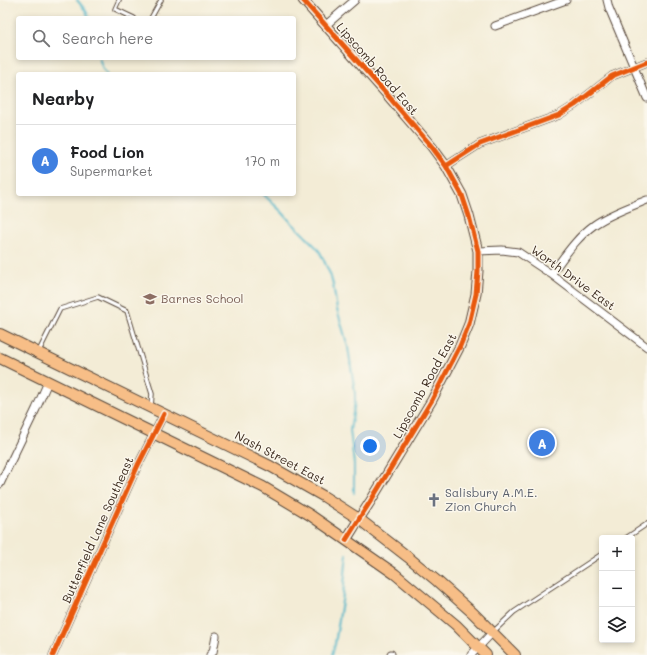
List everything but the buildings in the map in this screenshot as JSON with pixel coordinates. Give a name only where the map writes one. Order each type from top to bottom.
[{"type":"main road","name":"Nash Street East","points":[[0,334],[270,466],[323,496],[358,519],[437,581],[473,613],[515,655]]},
{"type":"main road","points":[[0,358],[263,487],[310,515],[395,574],[456,625],[486,655]]},
{"type":"street","name":"Lipscomb Road East","points":[[303,0],[384,91],[432,147],[446,166],[462,195],[478,251],[476,294],[469,324],[460,346],[428,406],[346,540]]},
{"type":"street","points":[[326,25],[355,0]]},
{"type":"street","points":[[495,26],[566,0]]},
{"type":"street","points":[[607,0],[633,67],[647,98]]},
{"type":"street","points":[[446,166],[480,144],[559,115],[612,76],[647,62]]},
{"type":"street","points":[[551,274],[580,236],[594,225],[647,200]]},
{"type":"street","name":"Worth Drive East","points":[[478,251],[502,250],[518,252],[551,274],[647,347]]},
{"type":"street","points":[[0,484],[48,382]]},
{"type":"street","name":"Butterfield Lane Southeast","points":[[54,655],[135,472],[164,414]]},
{"type":"street","points":[[471,655],[492,633]]},
{"type":"street","points":[[210,655],[213,652],[216,636]]},
{"type":"lane","points":[[119,0],[115,9],[130,16]]},
{"type":"lane","points":[[152,16],[161,0]]},
{"type":"lane","points":[[38,353],[60,309],[98,297],[127,311],[152,394],[151,408]]},
{"type":"lane","points":[[630,535],[647,524]]},
{"type":"lane","points":[[492,633],[514,612],[599,556]]},
{"type":"waterway","points":[[77,0],[88,16]]},
{"type":"waterway","points":[[100,60],[105,72]]},
{"type":"waterway","points":[[265,196],[320,252],[333,284],[337,309],[348,347],[355,393],[355,402],[350,430],[354,464],[354,493]]},
{"type":"waterway","points":[[332,655],[343,595],[347,554]]},
{"type":"cycle path","points":[[303,0],[384,91],[432,147],[446,166],[462,195],[478,251],[476,294],[469,324],[460,346],[432,400],[346,540]]},
{"type":"cycle path","points":[[446,166],[480,144],[559,115],[575,105],[612,76],[647,62]]},
{"type":"cycle path","points":[[53,655],[138,465],[164,414]]},
{"type":"place","name":"Barnes School","points":[[150,299]]},
{"type":"place","name":"Food Lion","points":[[542,443]]},
{"type":"place","name":"Salisbury A.M.E. Zion Church","points":[[434,500]]}]
